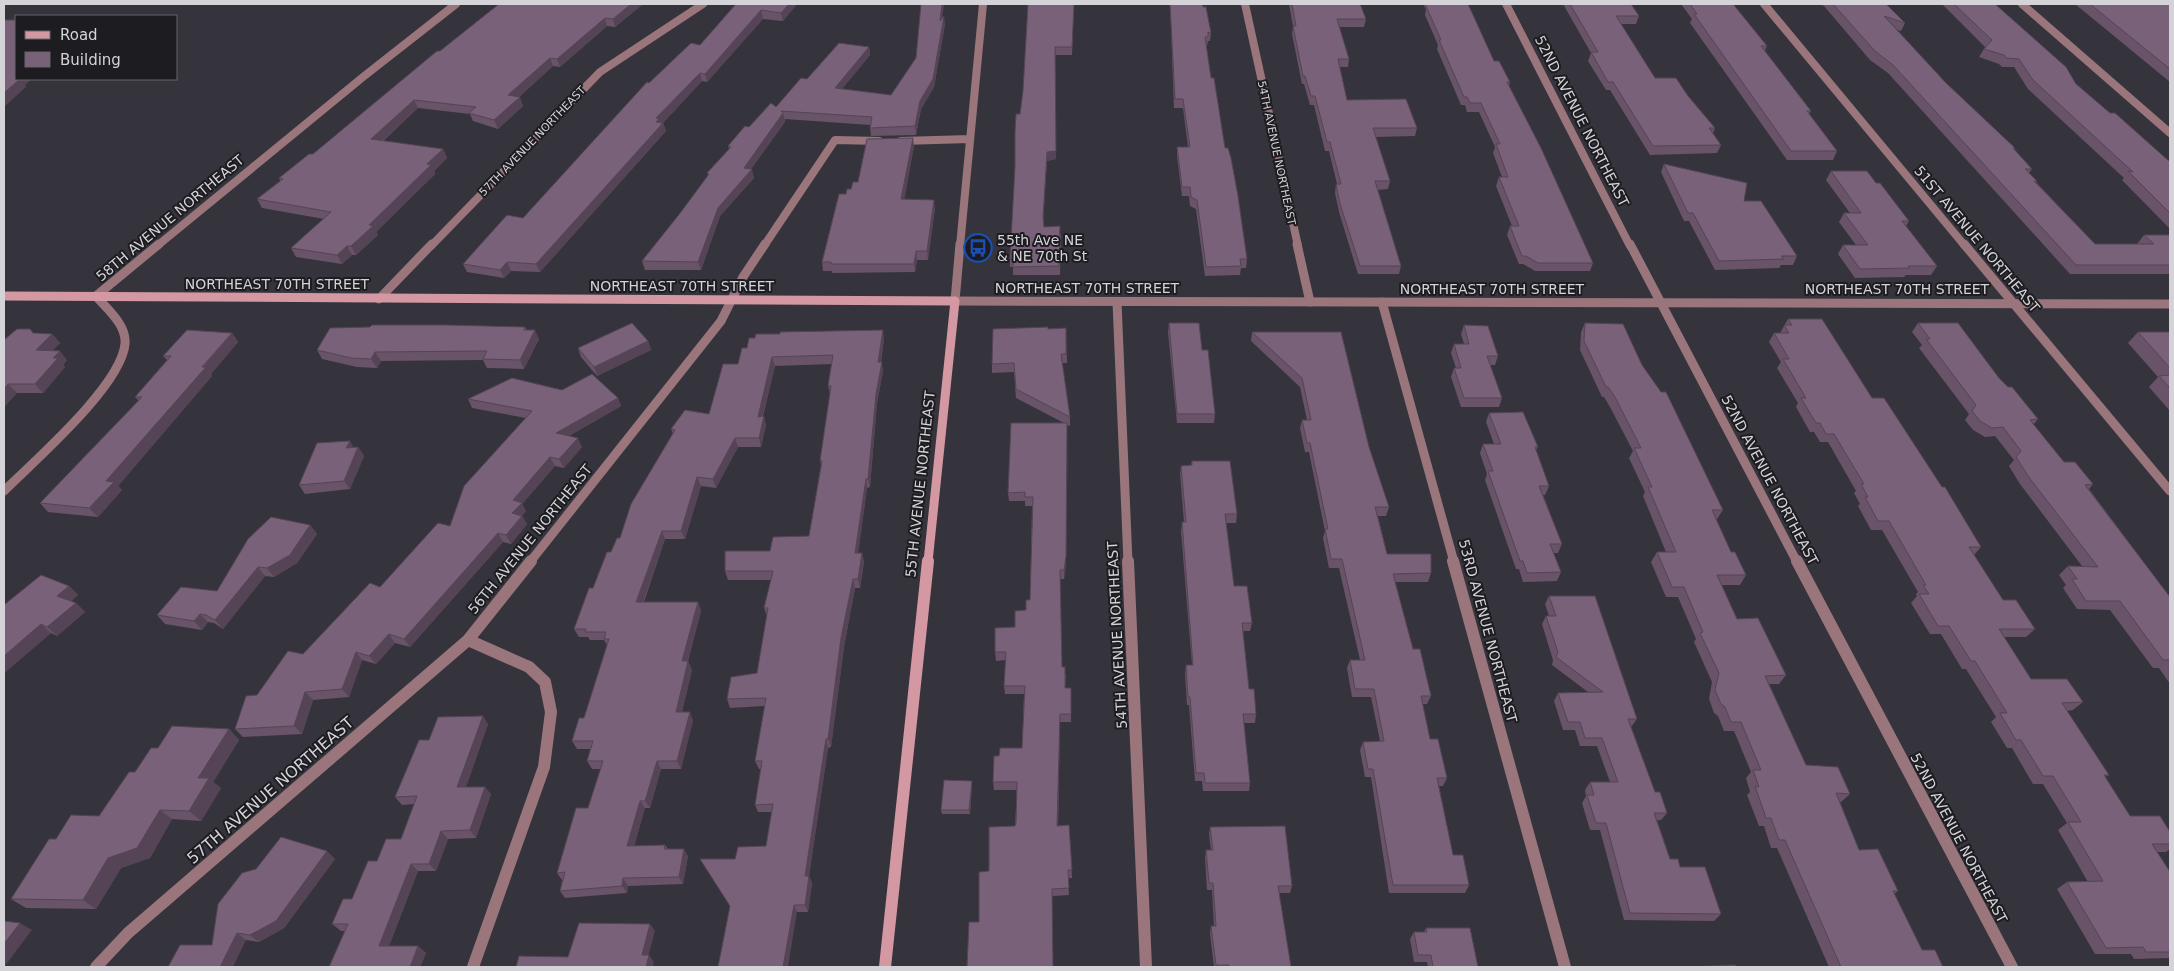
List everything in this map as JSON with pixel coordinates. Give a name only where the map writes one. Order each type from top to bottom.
[{"type":"main road","name":"NORTHEAST 70TH STREET","points":[[4,296],[955,301]]},
{"type":"main road","name":"55TH AVENUE NORTHEAST","points":[[885,967],[955,301]]},
{"type":"street","name":"58TH AVENUE NORTHEAST","points":[[4,490],[94,401],[113,375],[126,346],[122,326],[96,296],[363,77],[456,4]]},
{"type":"street","name":"57TH AVENUE NORTHEAST","points":[[379,299],[600,72],[703,4]]},
{"type":"street","name":"55TH AVENUE NORTHEAST","points":[[955,301],[983,4]]},
{"type":"street","name":"54TH AVENUE NORTHEAST","points":[[1245,4],[1310,302]]},
{"type":"street","name":"52ND AVENUE NORTHEAST","points":[[1506,4],[1660,303],[2012,967]]},
{"type":"street","name":"51ST AVENUE NORTHEAST","points":[[1764,4],[2170,492]]},
{"type":"street","points":[[2022,4],[2170,133]]},
{"type":"street","points":[[895,141],[970,139]]},
{"type":"street","name":"56TH AVENUE NORTHEAST","points":[[468,640],[721,321],[743,277],[835,140],[885,141]]},
{"type":"street","name":"NORTHEAST 70TH STREET","points":[[955,301],[2170,304]]},
{"type":"street","name":"54TH AVENUE NORTHEAST","points":[[1117,302],[1146,967]]},
{"type":"street","name":"53RD AVENUE NORTHEAST","points":[[1382,302],[1565,967]]},
{"type":"street","name":"57TH AVENUE NORTHEAST","points":[[96,967],[128,932],[468,640]]},
{"type":"street","points":[[468,640],[529,668],[545,682],[551,712],[544,767],[474,967]]},
{"type":"building","points":[[499,4],[631,4],[613,19],[605,18],[557,59],[550,58],[508,95],[520,97],[494,120],[469,113],[476,107],[414,100],[371,139],[443,149],[427,164],[431,165],[369,225],[373,226],[351,246],[347,246],[337,255],[291,248],[331,212],[257,199],[283,179],[279,178],[309,154],[313,154],[437,51],[440,51]]},
{"type":"building","points":[[736,4],[789,4],[781,13],[761,10],[705,74],[700,73],[656,118],[659,119],[656,122],[663,123],[536,264],[507,262],[500,270],[463,264],[507,215],[523,218],[647,82],[649,83],[691,43],[700,45]]},
{"type":"building","points":[[921,4],[942,4],[940,21],[944,16],[933,79],[920,101],[915,126],[870,128],[872,117],[781,111],[783,113],[744,168],[752,169],[718,208],[698,262],[642,261],[681,212],[709,174],[707,173],[731,147],[728,146],[745,126],[749,127],[771,103],[776,107],[801,78],[807,79],[839,43],[869,47],[835,88],[891,95],[916,58]]},
{"type":"building","points":[[1028,4],[1074,4],[1072,47],[1055,47],[1056,151],[1047,152],[1043,217],[1044,227],[1060,226],[1059,266],[1013,267],[1013,259],[1010,259],[1016,114],[1020,114],[1023,91]]},
{"type":"building","points":[[1170,4],[1202,4],[1203,7],[1206,7],[1211,33],[1208,32],[1208,37],[1205,37],[1211,78],[1214,78],[1225,148],[1228,148],[1231,158],[1247,259],[1240,259],[1241,266],[1206,267],[1197,200],[1191,197],[1190,187],[1182,187],[1177,147],[1190,147],[1183,99],[1175,99]]},
{"type":"building","points":[[1292,4],[1360,4],[1366,19],[1337,19],[1349,59],[1338,59],[1347,100],[1406,99],[1417,128],[1373,128],[1390,181],[1375,181],[1401,266],[1360,266],[1340,204],[1336,184],[1341,184],[1330,142],[1327,142],[1315,96],[1311,96],[1305,76],[1303,76],[1293,26],[1296,26]]},
{"type":"building","points":[[1428,4],[1468,4],[1494,61],[1499,61],[1510,82],[1507,82],[1541,148],[1593,263],[1538,263],[1526,256],[1522,256],[1510,226],[1519,226],[1499,177],[1508,177],[1496,144],[1500,144],[1481,103],[1470,103],[1467,97],[1464,97],[1439,40],[1441,40],[1426,6]]},
{"type":"building","points":[[1570,4],[1631,4],[1639,16],[1616,16],[1655,78],[1676,78],[1688,96],[1715,128],[1709,128],[1721,145],[1653,146],[1613,82],[1608,82],[1591,52],[1598,52]]},
{"type":"building","points":[[1690,4],[1733,4],[1767,46],[1761,46],[1811,111],[1807,111],[1837,151],[1791,151],[1694,14],[1697,14]]},
{"type":"building","points":[[1833,4],[1886,4],[1905,23],[1884,16],[1946,83],[2015,148],[2013,148],[2032,169],[2025,169],[2037,181],[2034,181],[2095,244],[2154,244],[2144,235],[2170,235],[2170,265],[2076,265],[1893,65],[1875,51]]},
{"type":"building","points":[[1954,4],[1995,4],[2066,67],[2076,84],[2110,113],[2115,113],[2170,162],[2170,213],[2128,171],[2133,172],[2033,80],[2019,59],[2007,58],[2004,55],[1984,49],[1992,40]]},
{"type":"building","points":[[2090,4],[2170,4],[2170,69]]},
{"type":"building","points":[[4,20],[15,20],[15,80],[19,80],[4,93]]},
{"type":"building","points":[[913,138],[901,199],[934,200],[927,251],[916,251],[914,264],[831,264],[831,262],[822,262],[839,194],[846,194],[847,189],[851,189],[853,182],[858,182],[867,139]]},
{"type":"building","points":[[1664,164],[1747,183],[1744,201],[1761,201],[1797,256],[1781,256],[1784,259],[1719,261],[1693,213],[1688,213]]},
{"type":"building","points":[[1831,171],[1867,171],[1876,183],[1880,183],[1909,221],[1902,221],[1937,266],[1860,269],[1843,245],[1868,245],[1844,213],[1861,213]]},
{"type":"building","points":[[1788,319],[1822,319],[1872,398],[1884,398],[1942,487],[1945,487],[1981,547],[1969,547],[2003,600],[2016,600],[2035,629],[1999,629],[2031,679],[2067,679],[2083,702],[2062,703],[2109,775],[2104,775],[2130,816],[2160,816],[2170,832],[2170,844],[2152,844],[2170,872],[2170,952],[2146,952],[2143,947],[2106,948],[2067,882],[2103,881],[2068,822],[2081,822],[2053,776],[2043,776],[2021,740],[2016,740],[2000,713],[2007,713],[1975,661],[1971,661],[1949,626],[1938,626],[1919,594],[1929,594],[1923,585],[1926,585],[1889,521],[1878,521],[1865,497],[1868,497],[1861,484],[1864,484],[1834,434],[1826,434],[1820,423],[1816,423],[1801,398],[1806,398],[1783,359],[1789,359],[1774,333],[1789,333],[1784,325],[1792,325]]},
{"type":"building","points":[[632,323],[648,341],[594,367],[578,348]]},
{"type":"building","points":[[1169,323],[1199,323],[1202,350],[1208,350],[1215,414],[1177,414]]},
{"type":"building","points":[[1585,323],[1623,324],[1642,365],[1661,392],[1666,392],[1723,510],[1712,510],[1731,552],[1735,552],[1746,575],[1717,575],[1737,619],[1758,618],[1786,675],[1765,676],[1806,765],[1838,767],[1850,794],[1836,793],[1859,850],[1878,849],[1898,891],[1893,891],[1922,950],[1935,950],[1943,967],[1841,967],[1785,840],[1779,840],[1771,818],[1766,818],[1755,786],[1759,787],[1753,770],[1761,770],[1741,722],[1731,722],[1715,690],[1719,673],[1700,633],[1703,632],[1684,587],[1672,587],[1657,552],[1676,552],[1648,487],[1652,487],[1634,448],[1641,448],[1615,397],[1606,387],[1584,341]]},
{"type":"building","points":[[1918,323],[1958,323],[1999,378],[2008,387],[2012,387],[2038,419],[2030,420],[2064,462],[2075,462],[2093,484],[2085,485],[2170,597],[2170,661],[2163,660],[2120,601],[2086,601],[2072,579],[2077,579],[2068,566],[2098,567],[2028,476],[2016,457],[2021,451],[2003,427],[1992,428],[1980,421],[1972,411],[1976,405],[1926,339],[1930,339]]},
{"type":"building","points":[[372,325],[525,327],[524,330],[535,330],[520,360],[483,359],[487,351],[375,352],[371,359],[351,358],[317,350],[330,328],[370,327]]},
{"type":"building","points":[[1464,325],[1488,326],[1498,356],[1487,356],[1502,398],[1464,398],[1454,368],[1461,368],[1454,344],[1469,344]]},
{"type":"building","points":[[1048,327],[1048,329],[1066,328],[1066,354],[1061,354],[1070,417],[1016,389],[1014,363],[992,364],[993,329]]},
{"type":"building","points":[[17,329],[30,329],[33,333],[52,334],[36,350],[60,351],[53,358],[58,358],[35,384],[8,384],[4,389],[4,340]]},
{"type":"building","points":[[187,330],[232,333],[202,367],[206,367],[106,481],[114,482],[89,508],[40,503],[142,397],[135,397],[171,356],[163,356]]},
{"type":"building","points":[[883,330],[878,362],[882,362],[876,394],[868,479],[866,479],[855,553],[862,553],[858,579],[853,579],[841,638],[828,739],[826,739],[805,876],[809,876],[805,905],[794,905],[783,967],[718,967],[730,906],[700,859],[735,859],[738,847],[766,846],[773,804],[755,805],[762,761],[755,761],[766,698],[727,699],[731,677],[757,673],[768,608],[764,608],[773,571],[725,571],[725,551],[770,551],[773,537],[809,536],[822,461],[820,461],[831,386],[828,386],[833,355],[772,357],[758,417],[764,416],[759,438],[735,438],[713,479],[697,477],[681,531],[662,531],[636,602],[698,602],[682,661],[688,661],[676,712],[690,712],[677,761],[657,761],[645,801],[640,801],[627,846],[665,845],[664,849],[684,849],[679,877],[623,878],[622,886],[560,891],[565,872],[557,873],[576,808],[588,808],[603,761],[587,761],[593,741],[572,741],[579,718],[584,718],[609,639],[604,639],[606,632],[585,632],[586,629],[574,629],[589,588],[593,588],[607,552],[611,552],[617,538],[620,538],[631,504],[675,430],[671,429],[685,410],[709,414],[723,364],[738,364],[742,348],[747,348],[749,338],[755,338],[756,334],[780,334],[780,332]]},
{"type":"building","points":[[1252,332],[1341,332],[1369,447],[1389,507],[1375,507],[1387,554],[1431,554],[1431,573],[1393,574],[1413,649],[1420,649],[1431,696],[1421,696],[1430,739],[1438,739],[1447,778],[1437,778],[1453,855],[1463,855],[1469,885],[1393,885],[1373,769],[1368,769],[1363,742],[1384,741],[1374,689],[1355,689],[1350,660],[1365,660],[1342,559],[1331,559],[1325,529],[1328,529],[1310,443],[1307,443],[1302,420],[1311,420],[1302,378]]},
{"type":"building","points":[[2138,332],[2170,332],[2170,368]]},
{"type":"building","points":[[592,374],[618,398],[556,433],[578,438],[559,459],[550,457],[513,500],[522,503],[512,513],[522,516],[506,535],[498,533],[404,639],[389,634],[369,656],[356,652],[342,689],[305,692],[294,726],[235,729],[246,696],[257,695],[288,651],[303,654],[370,583],[380,587],[438,523],[450,526],[464,486],[532,411],[468,399],[512,378],[562,390]]},
{"type":"building","points":[[2170,375],[2170,388],[2159,376]]},
{"type":"building","points":[[1523,412],[1538,447],[1535,447],[1549,486],[1539,486],[1562,544],[1550,544],[1561,572],[1527,573],[1523,561],[1520,561],[1488,471],[1493,471],[1483,444],[1501,444],[1489,413]]},
{"type":"building","points":[[1011,423],[1067,423],[1066,556],[1064,570],[1060,570],[1062,667],[1065,667],[1065,688],[1071,688],[1071,714],[1060,714],[1057,826],[1069,825],[1072,870],[1068,870],[1069,888],[1052,889],[1053,967],[967,967],[969,922],[979,922],[979,872],[989,871],[989,827],[1015,826],[1016,823],[1017,782],[993,782],[994,756],[999,756],[1000,748],[1022,748],[1025,686],[1004,686],[1006,652],[995,652],[995,628],[1015,627],[1015,611],[1026,610],[1026,600],[1030,600],[1033,497],[1025,497],[1025,492],[1008,493]]},
{"type":"building","points":[[350,441],[346,448],[358,447],[344,481],[299,485],[317,443]]},
{"type":"building","points":[[1192,461],[1230,461],[1237,514],[1225,514],[1234,586],[1247,586],[1252,623],[1242,623],[1249,689],[1254,689],[1256,714],[1243,714],[1250,783],[1205,783],[1204,773],[1196,773],[1186,665],[1193,665],[1182,522],[1186,522],[1181,466],[1192,465]]},
{"type":"building","points":[[271,517],[310,525],[290,555],[267,568],[258,567],[215,620],[200,614],[194,621],[157,615],[181,587],[217,591],[248,539]]},
{"type":"building","points":[[41,575],[69,586],[57,596],[76,603],[47,627],[41,624],[4,656],[4,605]]},
{"type":"building","points":[[1549,596],[1595,596],[1637,719],[1628,719],[1655,792],[1660,792],[1667,813],[1654,813],[1670,859],[1678,859],[1680,867],[1705,867],[1721,914],[1630,913],[1606,823],[1596,823],[1587,795],[1594,795],[1590,782],[1618,782],[1602,738],[1585,738],[1580,722],[1568,722],[1558,693],[1603,692],[1556,657],[1558,652],[1546,616],[1556,616]]},
{"type":"building","points":[[483,716],[457,787],[485,787],[470,830],[441,831],[429,864],[411,864],[379,946],[418,946],[410,967],[329,967],[348,924],[332,924],[343,899],[352,899],[368,861],[377,861],[386,839],[401,839],[417,796],[395,797],[419,740],[429,740],[438,717]]},
{"type":"building","points":[[172,726],[229,729],[198,778],[209,778],[189,811],[160,810],[137,848],[108,858],[83,900],[11,899],[49,839],[56,839],[71,815],[99,816],[129,772],[135,772],[151,748],[158,748]]},
{"type":"building","points":[[944,780],[972,781],[969,810],[941,810]]},
{"type":"building","points":[[1285,826],[1292,886],[1278,886],[1291,967],[1229,967],[1229,965],[1216,965],[1211,926],[1216,926],[1213,883],[1209,883],[1206,850],[1213,850],[1210,827]]},
{"type":"building","points":[[281,837],[327,851],[276,921],[250,935],[237,933],[220,967],[168,967],[180,945],[212,945],[218,904],[242,873],[256,869]]},
{"type":"building","points":[[4,921],[20,923],[4,944]]},
{"type":"building","points":[[579,923],[650,924],[642,955],[649,955],[646,967],[516,967],[519,956],[568,957]]},
{"type":"building","points":[[1426,928],[1470,928],[1478,967],[1433,967],[1431,955],[1418,955],[1414,932],[1427,932]]},
{"type":"building","points":[[1735,965],[1736,967],[1688,967]]},
{"type":"place","name":"55th Ave NE & NE 70th St","points":[[978,248]]}]
